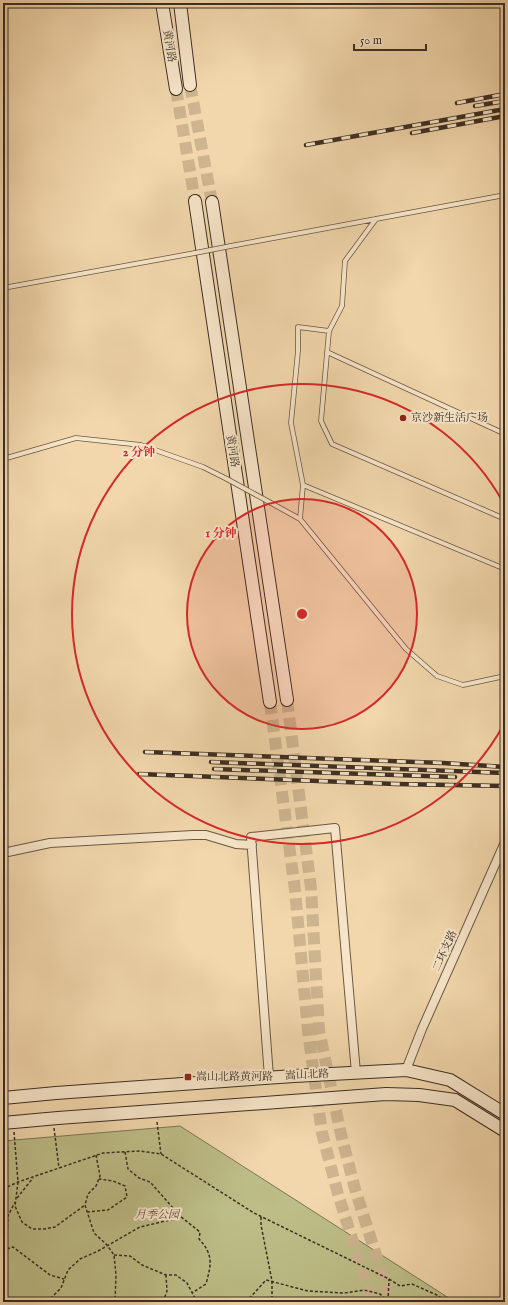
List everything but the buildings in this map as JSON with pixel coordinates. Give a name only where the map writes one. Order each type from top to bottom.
[{"type":"main road","name":"黄河路","points":[[162,3],[176,89]]},
{"type":"main road","name":"黄河路","points":[[180,3],[190,86]]},
{"type":"main road","name":"黄河路","points":[[195,201],[270,702]]},
{"type":"main road","name":"黄河路","points":[[212,202],[287,700]]},
{"type":"main road","name":"嵩山北路","points":[[3,1098],[56,1092],[269,1077],[406,1070],[450,1080],[505,1114]]},
{"type":"main road","points":[[8,1123],[53,1118],[386,1094],[419,1095],[455,1100],[505,1131]]},
{"type":"street","points":[[269,1077],[251,837],[335,828],[356,1073]]},
{"type":"street","points":[[3,853],[50,843],[193,834],[206,835],[236,844],[252,845]]},
{"type":"street","name":"二环支路","points":[[406,1070],[422,1029],[505,842]]},
{"type":"lane","points":[[3,288],[505,195]]},
{"type":"lane","points":[[376,219],[345,261],[342,306],[329,331],[321,421],[332,444],[505,519]]},
{"type":"lane","points":[[300,519],[303,484],[291,423],[298,351],[298,328],[329,331]]},
{"type":"lane","points":[[327,352],[505,434]]},
{"type":"lane","points":[[3,459],[76,438],[141,445],[203,467],[300,519],[406,649],[437,676],[464,685],[505,676]]},
{"type":"lane","points":[[303,484],[505,569]]},
{"type":"path","points":[[155,1111],[161,1154]]},
{"type":"path","points":[[53,1118],[59,1168]]},
{"type":"path","points":[[8,1123],[18,1182],[15,1206],[22,1222],[32,1229],[55,1227],[85,1205]]},
{"type":"path","points":[[3,1189],[18,1182],[103,1153],[140,1151],[161,1154],[261,1217],[389,1279],[400,1286],[412,1284],[439,1296],[444,1302]]},
{"type":"path","points":[[124,1152],[128,1169],[139,1178],[150,1182],[180,1216],[200,1232],[199,1239],[206,1248],[211,1265],[206,1284],[192,1293]]},
{"type":"path","points":[[96,1155],[100,1176],[96,1186],[88,1194],[85,1205],[94,1233],[108,1245],[114,1255],[116,1276],[115,1302]]},
{"type":"path","points":[[7,1302],[5,1268],[8,1216],[16,1199],[34,1177]]},
{"type":"path","points":[[87,1212],[108,1210],[127,1197],[125,1186],[113,1181],[99,1179]]},
{"type":"path","points":[[47,1302],[61,1288],[68,1270],[80,1259],[140,1227],[174,1219],[180,1216]]},
{"type":"path","points":[[261,1217],[261,1225],[272,1281],[272,1302]]},
{"type":"path","points":[[6,1249],[13,1247],[50,1275],[64,1279]]},
{"type":"path","points":[[114,1255],[130,1256],[142,1264],[166,1275],[176,1274],[187,1283],[197,1302]]},
{"type":"path","points":[[164,1302],[167,1291],[166,1275]]},
{"type":"path","points":[[388,1302],[389,1279]]},
{"type":"path","points":[[246,1302],[266,1280],[308,1291],[344,1293],[364,1290],[380,1294],[388,1302]]},
{"type":"green space","name":"月季公园","points":[[180,1126],[455,1302],[3,1302],[3,1141]]},
{"type":"tunnel","points":[[190,85],[212,202]]},
{"type":"tunnel","points":[[176,89],[195,201]]},
{"type":"tunnel","points":[[287,700],[311,888],[319,1030],[340,1130],[355,1189],[391,1302]]},
{"type":"tunnel","points":[[270,702],[295,890],[308,1031],[322,1133],[338,1194],[372,1302]]},
{"type":"railway","points":[[457,103],[505,94]]},
{"type":"railway","points":[[475,106],[505,101]]},
{"type":"railway","points":[[306,145],[505,109]]},
{"type":"railway","points":[[412,133],[505,116]]},
{"type":"railway","points":[[145,752],[443,763],[505,767]]},
{"type":"railway","points":[[211,762],[505,773]]},
{"type":"railway","points":[[214,769],[455,777]]},
{"type":"railway","points":[[139,774],[396,784],[505,786]]},
{"type":"place","name":"京沙新生活广场","points":[[403,418]]},
{"type":"place","name":"嵩山北路黄河路","points":[[188,1077]]}]
